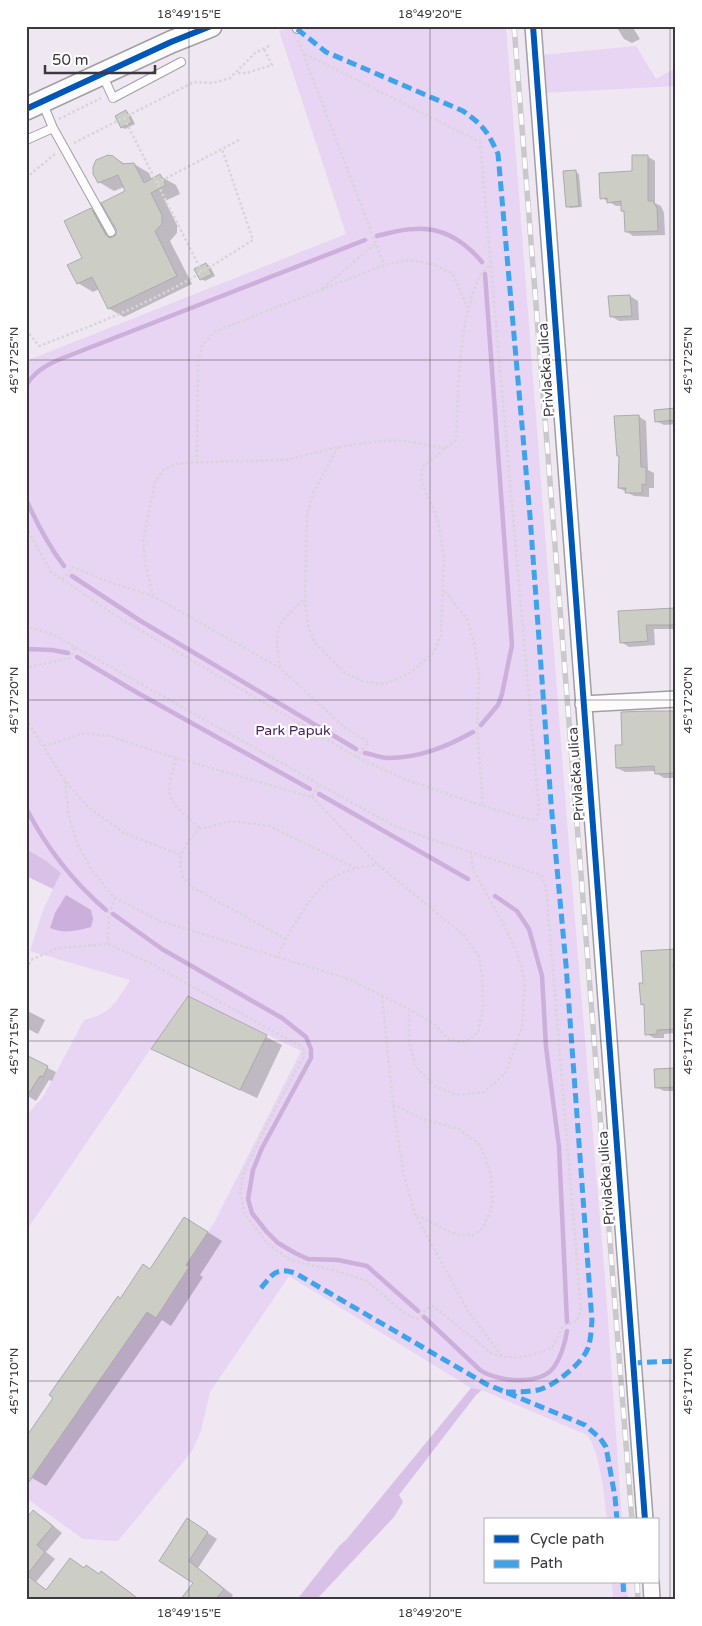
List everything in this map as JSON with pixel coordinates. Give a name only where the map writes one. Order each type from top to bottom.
[{"type":"main road","points":[[34,106],[171,42],[211,26]]},
{"type":"street","name":"Privlačka ulica","points":[[533,26],[645,1518]]},
{"type":"street","points":[[583,704],[676,699]]},
{"type":"street","points":[[650,1584],[652,1600]]},
{"type":"lane","points":[[102,74],[113,98],[182,62]]},
{"type":"lane","points":[[34,106],[53,128],[111,232]]},
{"type":"lane","points":[[26,140],[53,128]]},
{"type":"path","points":[[296,28],[296,34],[303,53],[384,264]]},
{"type":"path","points":[[26,178],[64,148],[194,82],[222,82],[230,78],[249,58],[271,45]]},
{"type":"path","points":[[236,73],[247,73],[272,65],[264,49]]},
{"type":"path","points":[[26,527],[51,572],[121,619],[358,758],[404,779],[483,806],[536,821],[539,810],[480,142],[303,53]]},
{"type":"path","points":[[124,118],[202,272]]},
{"type":"path","points":[[157,183],[239,140]]},
{"type":"path","points":[[26,330],[38,346],[116,315],[179,286],[253,240],[222,149]]},
{"type":"path","points":[[321,289],[376,243]]},
{"type":"path","points":[[197,462],[198,364],[202,346],[214,332],[384,264],[408,260],[433,264],[453,274],[468,308]]},
{"type":"path","points":[[338,448],[313,493],[307,514],[305,598],[308,626],[315,643],[344,672],[365,682],[384,684],[409,674],[434,652],[441,635],[444,557],[438,520],[421,481],[422,467],[456,440],[458,381],[468,308],[474,288],[483,270],[490,265]]},
{"type":"path","points":[[153,596],[145,562],[143,540],[155,482],[164,469],[179,463],[285,460],[378,441],[405,441],[446,448]]},
{"type":"path","points":[[62,579],[74,567],[109,582],[153,596],[280,668],[344,727],[368,742],[358,758]]},
{"type":"path","points":[[444,590],[467,619],[475,646],[479,675],[477,730],[483,806]]},
{"type":"path","points":[[280,668],[276,643],[277,632],[281,622],[305,598]]},
{"type":"path","points":[[26,629],[29,627],[52,634],[392,825],[541,875],[546,886],[581,1310],[577,1321],[563,1326],[552,1348],[522,1358],[502,1357],[491,1353],[433,1306],[425,1310],[417,1319],[403,1312],[367,1281],[340,1272],[290,1260],[267,1243],[245,1214],[240,1192],[243,1174],[304,1056],[304,1050],[300,1046],[152,964],[108,944],[58,948],[31,960],[26,970]]},
{"type":"path","points":[[26,671],[30,667],[70,658],[75,647]]},
{"type":"path","points":[[26,719],[65,782],[88,807],[124,833],[181,855]]},
{"type":"path","points":[[44,746],[85,734],[108,736],[176,758],[312,797],[377,864],[465,936],[479,957],[482,976],[483,1006],[478,1033],[464,1042],[448,1039],[434,1024],[409,1009],[346,978],[160,921],[115,898],[93,872],[78,845],[69,816],[65,782]]},
{"type":"path","points":[[176,758],[169,784],[169,794],[173,803],[200,828]]},
{"type":"path","points":[[312,797],[319,784]]},
{"type":"path","points":[[286,939],[192,887],[183,877],[180,864],[181,855],[188,840],[200,828],[232,821],[269,826],[358,869]]},
{"type":"path","points":[[409,1009],[410,1041],[415,1066],[435,1086],[457,1095],[484,1092],[505,1074],[522,1027],[525,981],[517,953],[504,925],[473,870],[471,852]]},
{"type":"path","points":[[276,958],[286,939],[320,887],[336,876],[377,864]]},
{"type":"path","points":[[108,944],[109,914],[115,898]]},
{"type":"path","points":[[382,996],[393,1104],[404,1171],[414,1214],[468,1311],[502,1357]]},
{"type":"path","points":[[393,1104],[420,1118],[459,1129],[480,1145],[491,1174],[493,1204],[483,1228],[473,1235],[457,1235],[414,1214]]},
{"type":"green space","name":"Park Papuk","points":[[303,26],[506,26],[571,873],[605,1278],[622,1518],[607,1518],[599,1464],[592,1443],[587,1435],[482,1390],[471,1388],[289,1276],[210,1392],[201,1431],[192,1451],[118,1541],[83,1539],[26,1498],[26,1484],[147,1312],[156,1318],[189,1267],[186,1265],[215,1221],[301,1051],[187,996],[26,1231],[26,1116],[43,1097],[84,1020],[107,1011],[130,980],[30,951],[43,910],[61,873],[45,860],[26,849],[26,361],[346,234],[279,31]]},
{"type":"green space","points":[[636,46],[656,79],[676,68],[676,86],[543,93],[541,55]]},
{"type":"green space","points":[[612,1584],[627,1584],[628,1600],[613,1600]]},
{"type":"shaded area","points":[[26,849],[45,860],[61,873],[53,889],[26,876]]},
{"type":"shaded area","points":[[66,895],[91,910],[93,919],[91,927],[75,931],[50,928],[55,913]]},
{"type":"shaded area","points":[[471,1388],[482,1390],[476,1395],[399,1495],[403,1502],[394,1517],[316,1600],[302,1600],[299,1597],[340,1545]]},
{"type":"building","points":[[126,110],[132,122],[121,128],[115,116]]},
{"type":"building","points":[[108,155],[113,156],[123,164],[134,163],[144,183],[160,174],[166,185],[151,193],[162,215],[162,224],[155,231],[177,276],[108,309],[92,277],[77,284],[67,265],[82,258],[64,221],[91,208],[106,235],[110,238],[116,235],[116,229],[101,203],[125,191],[118,175],[98,183],[93,174],[96,160]]},
{"type":"building","points":[[632,155],[648,155],[648,201],[653,201],[657,208],[658,231],[625,232],[624,211],[621,211],[621,201],[607,203],[607,198],[600,199],[599,173],[632,171]]},
{"type":"building","points":[[576,170],[579,206],[566,207],[563,171]]},
{"type":"building","points":[[206,263],[212,274],[200,280],[194,269]]},
{"type":"building","points":[[630,295],[632,316],[610,317],[608,296]]},
{"type":"building","points":[[676,408],[676,420],[655,422],[654,410]]},
{"type":"building","points":[[639,415],[641,467],[646,467],[646,485],[642,484],[642,493],[625,493],[626,488],[618,488],[619,456],[617,456],[614,416]]},
{"type":"building","points":[[675,608],[676,625],[646,625],[648,641],[620,643],[618,611]]},
{"type":"building","points":[[676,711],[676,773],[655,774],[654,766],[616,768],[615,745],[622,745],[621,712]]},
{"type":"building","points":[[676,949],[676,964],[673,964],[676,1029],[657,1030],[657,1034],[645,1035],[644,1004],[641,1005],[639,983],[643,983],[641,951]]},
{"type":"building","points":[[188,996],[267,1035],[240,1090],[151,1049]]},
{"type":"building","points":[[26,1055],[48,1066],[43,1077],[40,1076],[26,1098]]},
{"type":"building","points":[[676,1068],[676,1087],[655,1088],[654,1069]]},
{"type":"building","points":[[184,1217],[208,1232],[186,1265],[189,1267],[156,1318],[147,1312],[26,1486],[26,1437],[53,1398],[49,1395],[118,1296],[120,1299],[143,1264],[150,1269]]},
{"type":"building","points":[[33,1510],[53,1526],[37,1545],[45,1552],[27,1575],[46,1590],[70,1558],[84,1568],[86,1565],[99,1574],[101,1571],[140,1600],[26,1600],[26,1519]]},
{"type":"building","points":[[187,1518],[208,1532],[189,1561],[224,1589],[215,1600],[180,1600],[193,1583],[159,1561]]},
{"type":"waterway","points":[[377,236],[410,229],[434,230],[460,242],[482,262]]},
{"type":"waterway","points":[[26,386],[40,370],[58,360],[365,240]]},
{"type":"waterway","points":[[481,725],[498,705],[512,645],[485,274]]},
{"type":"waterway","points":[[26,499],[43,534],[64,566]]},
{"type":"waterway","points":[[72,576],[139,620],[356,749]]},
{"type":"waterway","points":[[26,649],[68,653]]},
{"type":"waterway","points":[[77,657],[310,789]]},
{"type":"waterway","points":[[365,753],[385,758],[411,756],[442,747],[473,732]]},
{"type":"waterway","points":[[319,794],[468,879]]},
{"type":"waterway","points":[[26,808],[42,836],[61,863],[106,910]]},
{"type":"waterway","points":[[495,896],[517,911],[529,929],[542,976],[546,1047],[559,1147],[567,1322]]},
{"type":"waterway","points":[[113,914],[162,949],[282,1018],[306,1037],[311,1049],[311,1058],[262,1148],[253,1170],[248,1199],[252,1213],[278,1243],[308,1259],[338,1260],[367,1266],[418,1311]]},
{"type":"waterway","points":[[424,1317],[480,1370],[487,1374],[507,1379],[529,1379],[547,1373],[559,1359],[567,1331]]},
{"type":"railway","points":[[514,26],[632,1518]]},
{"type":"railway","points":[[637,1584],[638,1600]]},
{"type":"marked path","points":[[297,29],[326,52],[463,111],[484,130],[498,154],[530,516],[592,1321],[588,1348],[580,1361],[567,1374],[552,1384],[538,1390],[506,1392]]},
{"type":"marked path","points":[[261,1288],[279,1271],[295,1273],[486,1384],[585,1425],[600,1438],[606,1447],[617,1518]]},
{"type":"marked path","points":[[632,1363],[676,1361]]},
{"type":"marked path","points":[[623,1584],[624,1600]]},
{"type":"cycle path","points":[[26,109],[171,42],[211,26]]},
{"type":"cycle path","points":[[533,26],[645,1518]]}]
